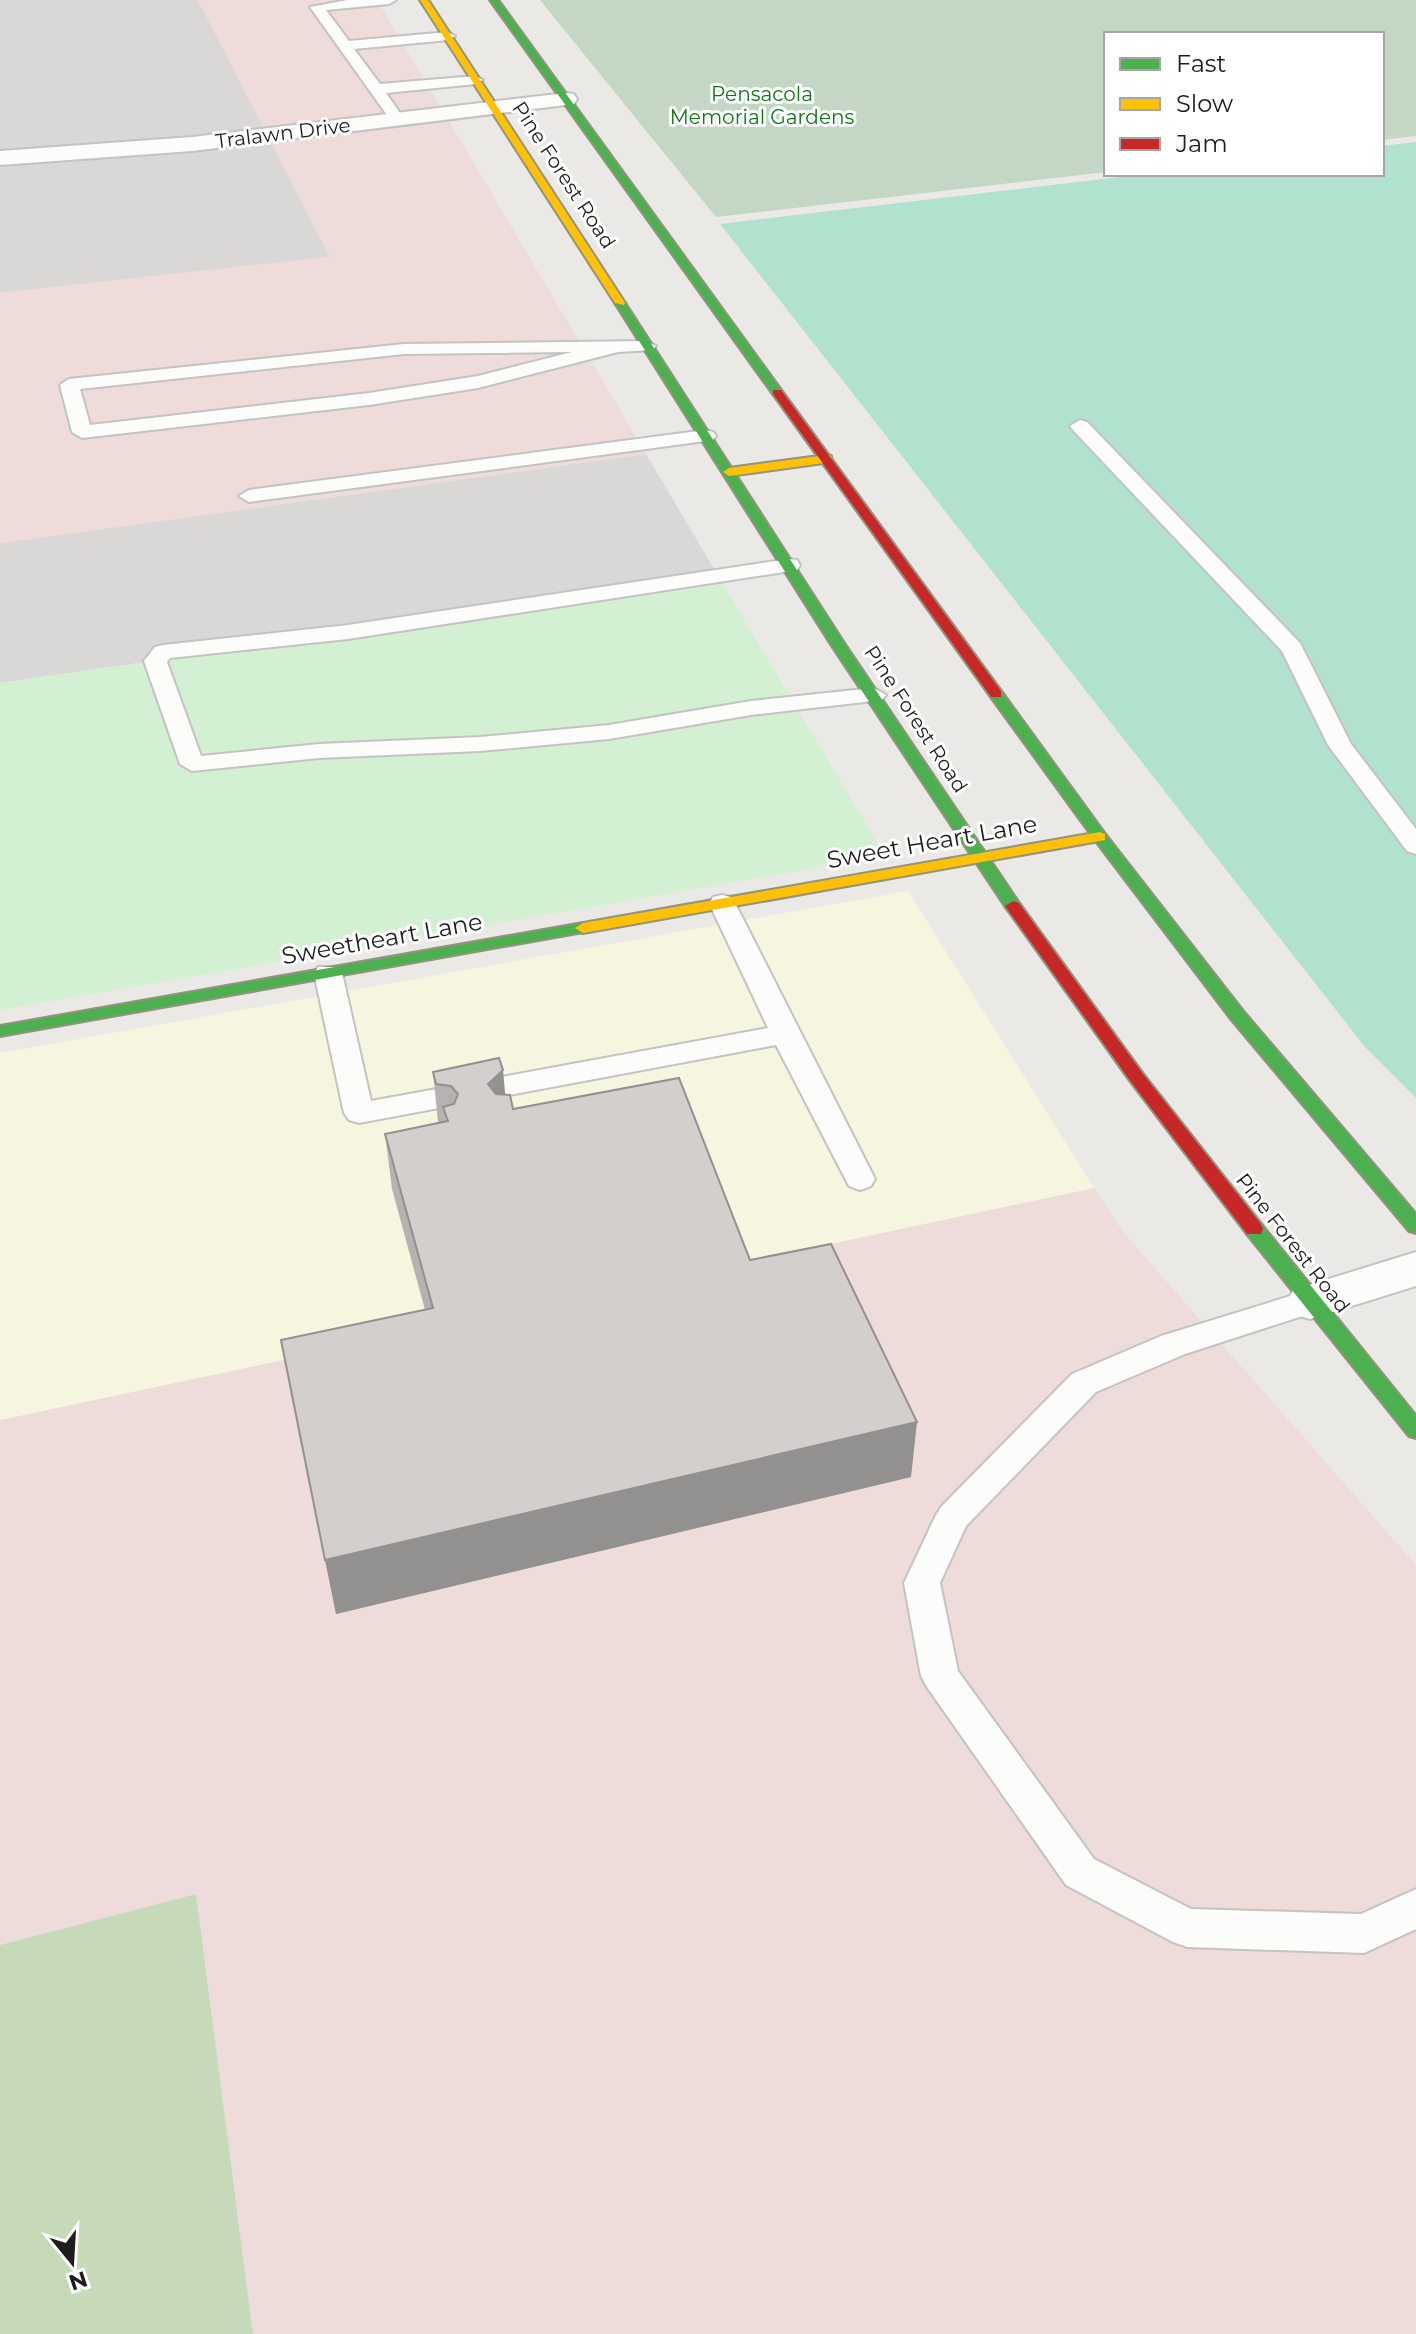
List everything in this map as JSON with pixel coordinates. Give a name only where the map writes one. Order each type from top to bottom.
[{"type":"main road","name":"Pine Forest Road","points":[[424,0],[494,107],[540,167],[647,346],[981,859],[1132,1072],[1310,1302],[1416,1430]]},
{"type":"main road","name":"Pine Forest Road","points":[[494,0],[566,99],[602,160],[827,459],[1100,837],[1237,1015],[1416,1226]]},
{"type":"main road","points":[[729,472],[827,459]]},
{"type":"main road","name":"Sweet Heart Lane","points":[[773,894],[1100,837]]},
{"type":"main road","name":"Sweetheart Lane","points":[[0,1031],[773,894]]},
{"type":"street","name":"Tralawn Drive","points":[[0,158],[192,144],[566,99]]},
{"type":"street","points":[[1310,1302],[1416,1269]]},
{"type":"lane","points":[[315,3],[389,0]]},
{"type":"lane","points":[[315,3],[397,119]]},
{"type":"lane","points":[[345,46],[448,36]]},
{"type":"lane","points":[[377,89],[476,80]]},
{"type":"lane","points":[[615,347],[478,382],[369,399],[82,432],[69,385],[404,349],[647,346]]},
{"type":"lane","points":[[1080,426],[1292,648],[1340,745],[1416,846]]},
{"type":"lane","points":[[249,496],[706,436]]},
{"type":"lane","points":[[789,565],[348,632],[163,652],[155,661],[192,764],[319,751],[480,744],[609,732],[751,708],[874,695]]},
{"type":"lane","points":[[722,903],[860,1179]]},
{"type":"lane","points":[[328,973],[359,1113],[397,1139]]},
{"type":"lane","points":[[359,1113],[785,1034]]},
{"type":"lane","points":[[551,1111],[576,1073]]},
{"type":"lane","points":[[1310,1302],[1173,1345],[1084,1383],[953,1517],[922,1583],[940,1676],[1080,1872],[1187,1928],[1364,1934],[1416,1908]]},
{"type":"shaded area","points":[[0,0],[198,0],[265,130],[0,152]]},
{"type":"shaded area","points":[[198,0],[377,0],[440,106],[265,130]]},
{"type":"shaded area","points":[[447,118],[646,454],[0,543],[0,293],[330,257],[271,142]]},
{"type":"shaded area","points":[[271,142],[330,257],[0,293],[0,165]]},
{"type":"shaded area","points":[[646,454],[720,579],[0,683],[0,543]]},
{"type":"shaded area","points":[[908,891],[1094,1188],[0,1420],[0,1053]]},
{"type":"shaded area","points":[[1094,1188],[1123,1232],[1416,1565],[1416,2334],[253,2334],[196,1894],[0,1945],[0,1420]]},
{"type":"shaded area","points":[[196,1894],[253,2334],[0,2334],[0,1945]]},
{"type":"green space","name":"Pensacola Memorial Gardens","points":[[540,0],[1416,0],[1416,136],[1384,140],[1384,32],[1104,32],[1104,172],[716,217]]},
{"type":"green space","points":[[1416,142],[1416,1098],[1365,1047],[720,224],[1129,176],[1384,176],[1384,146]]},
{"type":"green space","points":[[720,579],[885,856],[0,1010],[0,683]]},
{"type":"building","points":[[499,1058],[503,1070],[488,1084],[496,1094],[510,1095],[513,1109],[679,1078],[750,1260],[831,1244],[917,1422],[325,1560],[281,1340],[433,1308],[385,1134],[448,1121],[443,1107],[454,1104],[458,1094],[451,1086],[436,1084],[433,1072]]},
{"type":"traffic: fast","points":[[494,0],[777,392]]},
{"type":"traffic: fast","points":[[620,303],[839,646],[1013,906]]},
{"type":"traffic: fast","points":[[996,694],[1100,837],[1237,1015],[1416,1226]]},
{"type":"traffic: fast","points":[[0,1031],[583,928]]},
{"type":"traffic: fast","points":[[1254,1229],[1416,1430]]},
{"type":"traffic: slow","points":[[424,0],[620,303]]},
{"type":"traffic: slow","points":[[729,472],[827,459]]},
{"type":"traffic: slow","points":[[583,928],[1100,837]]},
{"type":"traffic: jam","points":[[777,392],[996,694]]},
{"type":"traffic: jam","points":[[1013,906],[1137,1078],[1254,1229]]}]
